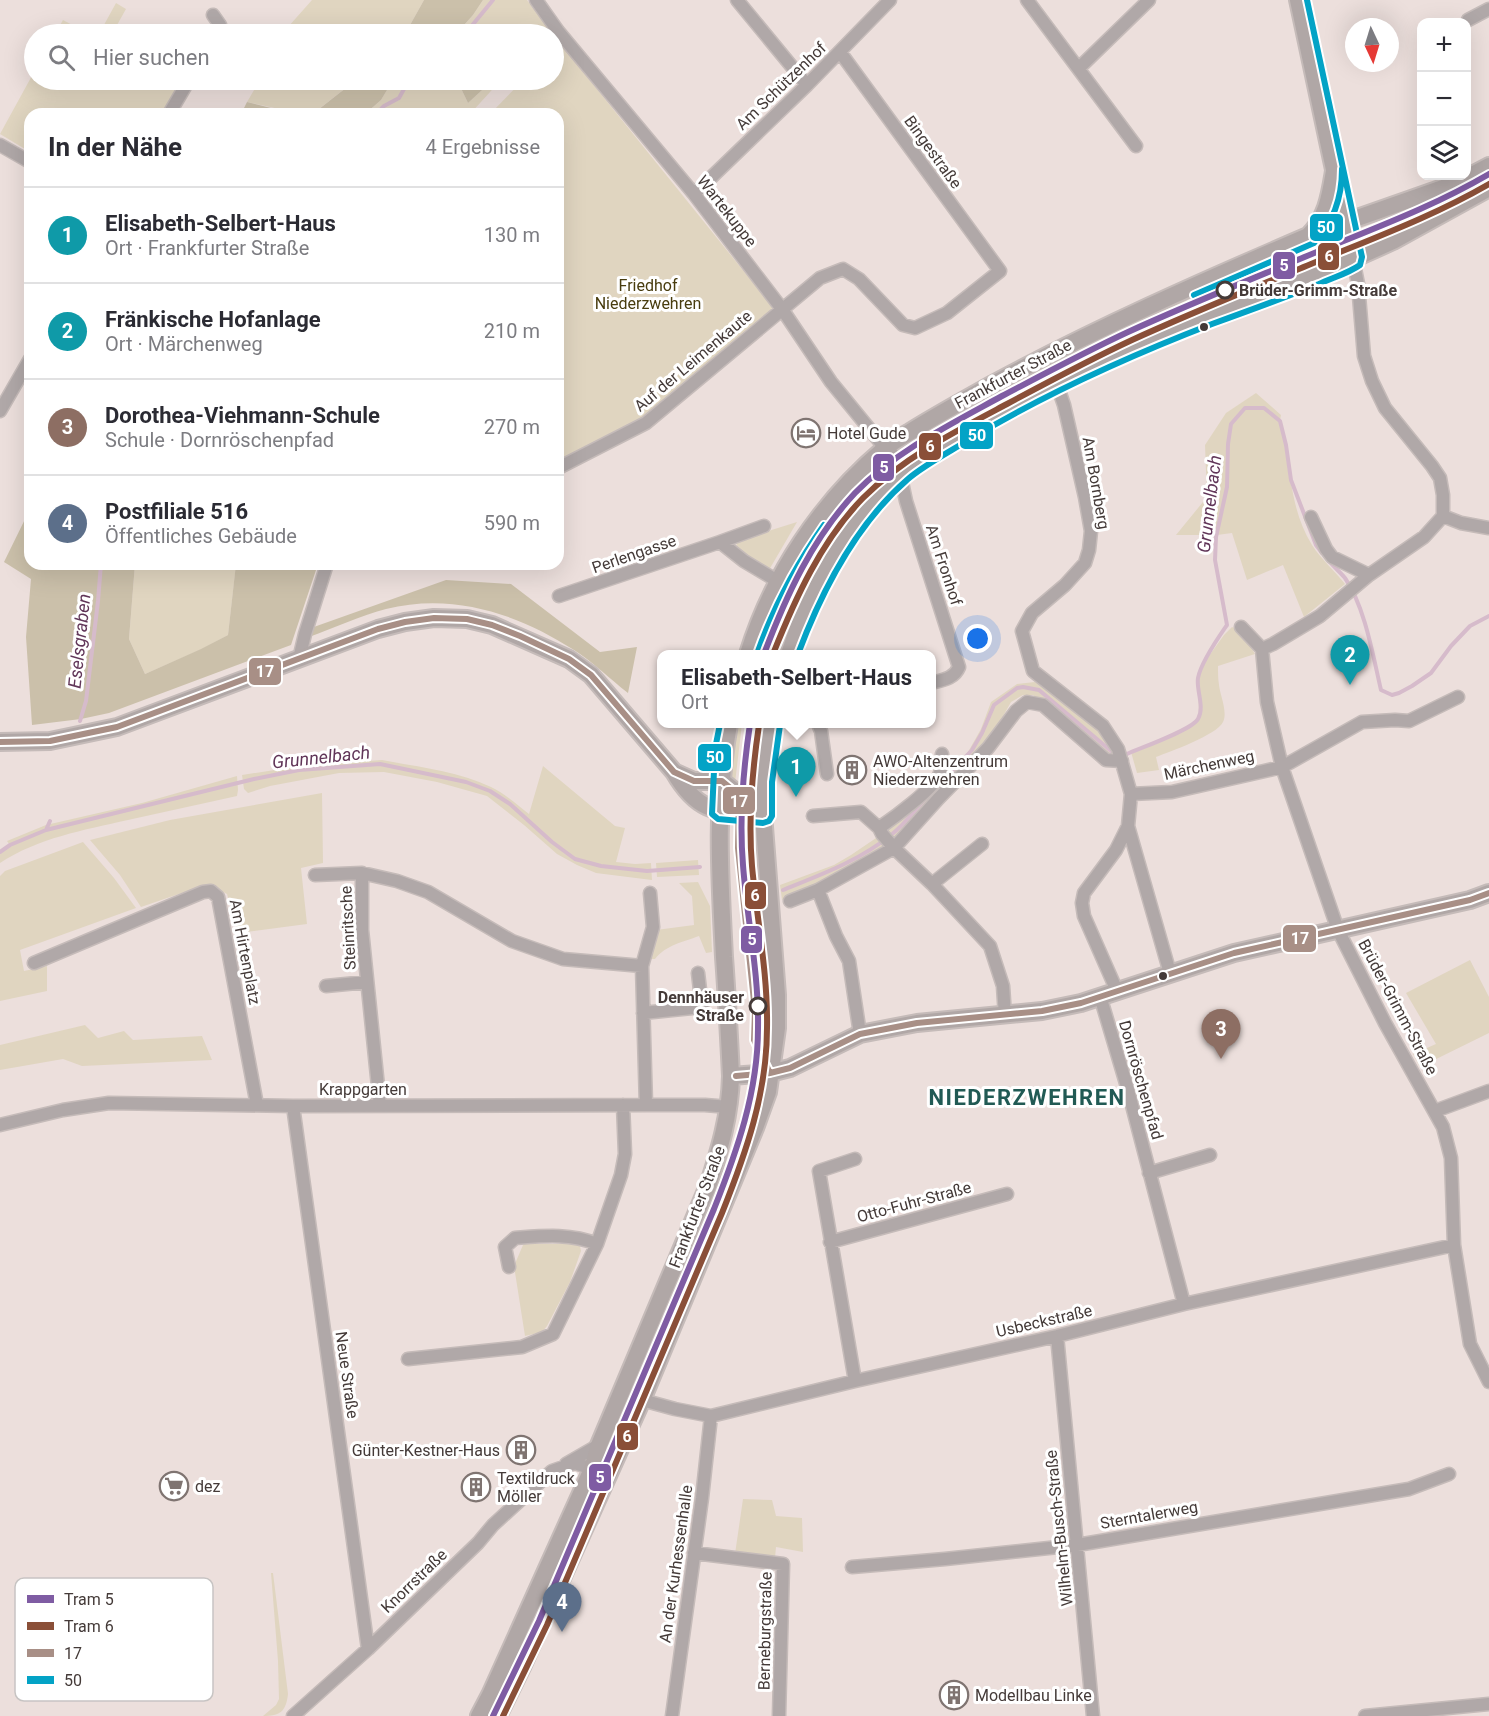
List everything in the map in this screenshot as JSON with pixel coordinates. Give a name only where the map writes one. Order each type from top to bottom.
[{"type":"main road","points":[[1298,0],[1353,259]]},
{"type":"main road","name":"Frankfurter Straße","points":[[749,650],[763,613],[809,531],[841,491],[885,448],[939,414],[1055,350],[1184,289],[1308,236],[1457,183],[1489,166]]},
{"type":"main road","points":[[1308,236],[1322,220],[1330,195],[1334,171]]},
{"type":"main road","name":"Frankfurter Straße","points":[[790,650],[799,625],[836,553],[875,499],[900,473],[972,428],[1096,362],[1136,344],[1322,273],[1393,241],[1489,188]]},
{"type":"main road","points":[[885,448],[895,460],[900,473]]},
{"type":"main road","points":[[0,742],[50,741],[117,727],[378,629],[434,618],[467,619],[492,625],[569,659],[591,675],[674,772],[683,787],[704,806],[720,810],[763,814]]},
{"type":"main road","name":"Frankfurter Straße","points":[[479,1716],[592,1469],[599,1445],[708,1185],[722,1145],[729,1107],[731,1076],[720,877],[720,810],[724,750],[728,728]]},
{"type":"main road","name":"Frankfurter Straße","points":[[498,1716],[642,1400],[756,1128],[768,1092],[777,1028],[777,994],[763,814],[763,782],[770,728]]},
{"type":"main road","points":[[674,772],[694,781],[722,782],[763,814]]},
{"type":"main road","points":[[731,1076],[770,1073],[800,1064],[860,1034],[917,1023],[1005,1016],[1081,1003],[1234,953],[1470,900],[1489,893]]},
{"type":"main road","points":[[621,1394],[642,1400]]},
{"type":"main road","points":[[592,1469],[609,1476]]},
{"type":"street","name":"Wartekuppe","points":[[536,0],[553,24]]},
{"type":"street","points":[[737,0],[807,85]]},
{"type":"street","name":"Am Schützenhof","points":[[694,194],[807,85],[890,0]]},
{"type":"street","points":[[1028,0],[1136,146]]},
{"type":"street","points":[[1079,68],[1149,0]]},
{"type":"street","points":[[1471,18],[1489,9]]},
{"type":"street","points":[[213,15],[219,24]]},
{"type":"street","name":"Wartekuppe","points":[[564,38],[694,194],[782,309],[831,382],[885,448]]},
{"type":"street","name":"Bingestraße","points":[[840,52],[1000,271]]},
{"type":"street","points":[[173,108],[183,90]]},
{"type":"street","points":[[0,145],[24,159]]},
{"type":"street","points":[[1240,627],[1262,649],[1314,621],[1340,598],[1424,537],[1443,516],[1440,478],[1385,408],[1372,381],[1364,356],[1358,284],[1353,259]]},
{"type":"street","name":"Auf der Leimenkaute","points":[[564,465],[646,423],[820,278],[843,269],[859,279],[903,325],[915,328],[947,313],[1000,271]]},
{"type":"street","points":[[0,411],[24,369]]},
{"type":"street","name":"Am Bornberg","points":[[1056,382],[1064,405],[1085,497],[1090,531],[1089,550],[1085,563],[1065,585],[1032,613],[1022,631],[1033,671],[1103,726],[1120,756]]},
{"type":"street","name":"Am Fronhof","points":[[900,473],[906,501],[959,667],[950,678],[936,682]]},
{"type":"street","points":[[1443,516],[1461,523],[1489,528]]},
{"type":"street","points":[[1311,517],[1326,549],[1332,556],[1365,579]]},
{"type":"street","name":"Perlengasse","points":[[559,596],[764,526]]},
{"type":"street","points":[[720,542],[744,561],[779,582]]},
{"type":"street","points":[[299,659],[325,570]]},
{"type":"street","name":"Brüder-Grimm-Straße","points":[[1262,649],[1267,702],[1282,767],[1338,930],[1385,1023],[1443,1127],[1451,1158],[1454,1245],[1470,1344],[1489,1382]]},
{"type":"street","name":"Märchenweg","points":[[1131,794],[1172,792],[1282,767],[1362,722],[1395,720],[1409,722],[1458,697]]},
{"type":"street","points":[[790,901],[818,890],[893,846],[988,748],[1017,711],[1027,702],[1043,705],[1106,760],[1120,756],[1131,794],[1128,826],[1116,850],[1084,893],[1082,903],[1084,916],[1117,991]]},
{"type":"street","points":[[820,728],[827,774]]},
{"type":"street","points":[[880,831],[940,775],[942,754]]},
{"type":"street","points":[[813,816],[861,812],[932,884],[990,946],[1003,986],[1005,1016]]},
{"type":"street","points":[[1128,826],[1168,966]]},
{"type":"street","points":[[932,884],[982,844]]},
{"type":"street","points":[[315,875],[362,873],[397,880],[428,892],[512,941],[563,959],[642,966]]},
{"type":"street","name":"Steinritsche","points":[[362,873],[362,930],[380,1106]]},
{"type":"street","points":[[818,890],[836,936],[849,961],[860,1034]]},
{"type":"street","name":"Am Hirtenplatz","points":[[34,963],[203,892],[211,891],[218,897],[257,1105]]},
{"type":"street","points":[[646,1104],[642,966],[653,927],[650,893]]},
{"type":"street","points":[[643,1013],[702,1007],[698,973]]},
{"type":"street","name":"Steinritsche","points":[[326,986],[367,982]]},
{"type":"street","name":"Dornröschenpfad","points":[[1100,996],[1128,1090],[1184,1304]]},
{"type":"street","points":[[1435,1111],[1489,1091]]},
{"type":"street","name":"Krappgarten","points":[[0,1125],[63,1110],[110,1103],[293,1106],[646,1104],[729,1107]]},
{"type":"street","points":[[408,1359],[522,1347],[554,1334],[597,1244],[621,1175],[625,1155],[623,1105]]},
{"type":"street","name":"Neue Straße","points":[[293,1106],[368,1649]]},
{"type":"street","points":[[1149,1173],[1210,1155]]},
{"type":"street","points":[[855,1159],[819,1171],[855,1381]]},
{"type":"street","name":"Otto-Fuhr-Straße","points":[[831,1242],[1007,1194]]},
{"type":"street","points":[[509,1268],[505,1247],[515,1238],[557,1236],[581,1238],[597,1244]]},
{"type":"street","name":"Usbeckstraße","points":[[642,1400],[711,1416],[1184,1304],[1454,1245]]},
{"type":"street","name":"Wilhelm-Busch-Straße","points":[[1056,1336],[1093,1716]]},
{"type":"street","name":"An der Kurhessenhalle","points":[[672,1716],[711,1416]]},
{"type":"street","name":"Knorrstraße","points":[[293,1716],[368,1649],[501,1518],[556,1469],[599,1445]]},
{"type":"street","points":[[556,1469],[575,1463],[592,1469]]},
{"type":"street","name":"Sterntalerweg","points":[[852,1567],[1077,1545],[1409,1489],[1449,1474]]},
{"type":"street","name":"Berneburgstraße","points":[[694,1553],[783,1564],[779,1716]]},
{"type":"street","points":[[1365,1716],[1489,1704]]},
{"type":"green space","points":[[312,0],[424,0],[411,24],[291,24]]},
{"type":"green space","points":[[483,0],[527,0],[545,24],[465,24]]},
{"type":"green space","points":[[116,3],[126,9],[118,24],[104,24]]},
{"type":"green space","name":"Friedhof Niederzwehren","points":[[564,48],[775,310],[640,420],[564,459],[564,108],[496,108],[513,90],[564,90]]},
{"type":"green space","points":[[24,90],[175,90],[165,108],[24,108],[24,148],[0,134]]},
{"type":"green space","points":[[254,90],[343,90],[320,108],[274,108],[247,102]]},
{"type":"green space","points":[[387,90],[462,90],[468,103],[482,90],[492,90],[475,108],[372,108],[381,100]]},
{"type":"green space","points":[[1185,297],[1188,304],[1063,361],[936,430],[949,419],[1012,382]]},
{"type":"green space","points":[[1256,393],[1281,415],[1281,428],[1287,451],[1294,500],[1306,534],[1316,550],[1345,584],[1304,617],[1283,565],[1247,580],[1232,533],[1176,535],[1207,497],[1205,445],[1226,413]]},
{"type":"green space","points":[[874,468],[876,470],[832,519],[810,551],[783,601],[763,650],[757,650],[785,584],[815,533],[845,494]]},
{"type":"green space","points":[[851,512],[848,525],[783,650],[773,650],[787,616],[827,546]]},
{"type":"green space","points":[[797,522],[769,570],[736,549],[737,541]]},
{"type":"green space","points":[[135,570],[235,570],[228,635],[145,674],[129,639]]},
{"type":"green space","points":[[1232,627],[1241,631],[1255,654],[1218,666],[1224,709],[1223,722],[1203,737],[1156,757],[1159,770],[1137,773],[1131,752],[1195,723],[1199,716],[1198,679],[1206,660]]},
{"type":"green space","points":[[1035,682],[1087,718],[1106,740],[1114,753],[1113,758],[1033,695],[1023,695],[1011,702],[987,745],[894,848],[831,880],[782,900],[780,885],[834,865],[882,834],[926,796],[968,752],[981,729],[991,702],[1017,684]]},
{"type":"green space","points":[[736,728],[742,728],[735,783],[730,780]]},
{"type":"green space","points":[[752,728],[763,728],[755,790],[751,795],[744,792]]},
{"type":"green space","points":[[382,760],[465,777],[501,792],[529,814],[543,766],[615,826],[625,828],[616,862],[651,863],[652,880],[596,873],[577,865],[557,854],[487,796],[437,782],[384,772],[339,773],[270,786],[248,793],[244,789],[242,775],[300,766]]},
{"type":"green space","points":[[237,776],[237,796],[62,836],[30,847],[0,863],[0,852],[10,845],[7,841],[46,825],[142,803]]},
{"type":"green space","points":[[322,793],[323,863],[301,868],[307,924],[238,933],[227,894],[208,884],[141,907],[120,875],[90,840],[170,820]]},
{"type":"green space","points":[[83,842],[136,908],[20,950],[24,971],[47,966],[47,991],[0,1001],[0,876],[5,871]]},
{"type":"green space","points":[[698,860],[699,875],[657,877],[656,863]]},
{"type":"green space","points":[[698,882],[710,906],[712,952],[706,953],[699,936],[670,947],[655,959],[648,959],[656,930],[694,925],[692,896],[679,883]]},
{"type":"green space","points":[[1470,960],[1489,997],[1489,1033],[1420,1067],[1413,1054],[1436,1044],[1406,993]]},
{"type":"green space","points":[[85,1025],[98,1038],[124,1031],[133,1040],[202,1036],[212,1060],[82,1066],[63,1059],[0,1070],[0,1045]]},
{"type":"green space","points":[[529,1240],[536,1240],[536,1244],[579,1242],[581,1251],[570,1282],[547,1326],[542,1332],[525,1336],[514,1266],[523,1245]]},
{"type":"green space","points":[[743,1499],[772,1500],[776,1516],[802,1518],[803,1552],[776,1547],[775,1558],[735,1554]]},
{"type":"green space","points":[[271,1573],[273,1573],[288,1694],[286,1705],[281,1712],[263,1716],[276,1705],[279,1699]]},
{"type":"shaded area","points":[[424,0],[483,0],[465,24],[411,24]]},
{"type":"shaded area","points":[[343,90],[387,90],[381,100],[372,108],[320,108]]},
{"type":"shaded area","points":[[462,90],[482,90],[468,103]]},
{"type":"shaded area","points":[[247,102],[271,108],[244,108]]},
{"type":"shaded area","points":[[24,521],[24,570],[135,570],[129,639],[145,674],[228,635],[235,570],[316,570],[291,645],[109,713],[32,725],[26,637],[31,579],[4,562]]},
{"type":"shaded area","points":[[446,580],[511,584],[600,652],[637,647],[628,693],[588,660],[553,637],[508,617],[460,605],[411,604],[386,609],[309,637],[311,628]]},
{"type":"waterway","name":"Eselsgraben","points":[[473,24],[493,0]]},
{"type":"waterway","name":"Eselsgraben","points":[[382,108],[399,98],[403,90]]},
{"type":"waterway","name":"Grunnelbach","points":[[1123,753],[1127,754],[1186,728],[1194,723],[1200,714],[1198,678],[1210,650],[1227,625],[1215,560],[1216,537],[1227,487],[1231,424],[1245,408],[1264,408],[1280,421],[1291,480],[1316,545],[1322,553]]},
{"type":"waterway","name":"Grunnelbach","points":[[1329,561],[1345,578],[1352,590],[1368,632],[1381,690],[1392,695],[1412,686],[1431,673],[1451,646],[1470,626],[1489,616]]},
{"type":"waterway","name":"Eselsgraben","points":[[80,721],[86,701],[101,570]]},
{"type":"waterway","name":"Grunnelbach","points":[[940,784],[972,750],[994,705],[1017,688],[1039,690],[1115,752]]},
{"type":"waterway","name":"Grunnelbach","points":[[0,852],[10,845],[46,830],[254,779],[299,770],[380,764],[466,782],[490,791],[510,804],[552,842],[575,859],[601,866],[647,871],[700,867]]},
{"type":"waterway","name":"Grunnelbach","points":[[783,890],[839,867],[879,844],[900,827],[926,798]]},
{"type":"waterway","name":"Grunnelbach","points":[[46,830],[50,821]]},
{"type":"tram line","name":"5","points":[[766,650],[791,590],[826,529],[855,493],[906,451],[1002,396],[1112,340],[1377,228],[1489,174]]},
{"type":"tram line","name":"6","points":[[775,650],[810,572],[834,533],[863,498],[913,457],[969,424],[1116,348],[1423,217],[1489,184]]},
{"type":"tram line","name":"5","points":[[493,1716],[539,1621],[714,1209],[745,1121],[754,1075],[758,1028],[757,987],[741,830],[742,794],[749,728]]},
{"type":"tram line","name":"6","points":[[503,1716],[547,1625],[722,1213],[754,1122],[763,1076],[767,1028],[764,967],[750,831],[751,796],[759,728]]},
{"type":"transit line","name":"50","points":[[800,650],[818,606],[842,559],[872,516],[908,479],[938,458],[1029,406],[1119,362],[1319,284],[1360,265],[1362,257],[1307,0]]},
{"type":"transit line","name":"50","points":[[1194,295],[1314,243],[1327,227],[1336,209],[1342,169]]},
{"type":"transit line","name":"50","points":[[759,650],[786,587],[824,525]]},
{"type":"transit line","name":"17","points":[[0,742],[50,741],[117,727],[378,629],[405,622],[434,618],[467,619],[492,625],[520,636],[569,659],[591,675],[674,772],[694,781],[722,781],[739,795],[738,848],[755,1011],[754,1040],[770,1073]]},
{"type":"transit line","name":"50","points":[[719,728],[715,749],[712,814],[718,819],[763,823],[769,821],[772,816],[772,782],[780,728]]},
{"type":"transit line","name":"50","points":[[746,911],[751,884],[747,848],[747,812]]},
{"type":"transit line","name":"17","points":[[736,1076],[770,1073],[790,1068],[860,1034],[917,1023],[1042,1011],[1081,1003],[1234,953],[1470,900],[1489,893]]},
{"type":"place","name":"Brüder-Grimm-Straße","points":[[1225,290]]},
{"type":"place","name":"Hotel Gude","points":[[806,433]]},
{"type":"place","name":"Fränkische Hofanlage","points":[[1350,685]]},
{"type":"place","name":"AWO-Altenzentrum Niederzwehren","points":[[852,770]]},
{"type":"place","name":"Elisabeth-Selbert-Haus","points":[[796,797]]},
{"type":"place","name":"Dennhäuser Straße","points":[[758,1006]]},
{"type":"place","name":"Dorothea-Viehmann-Schule","points":[[1221,1059]]},
{"type":"place","name":"Günter-Kestner-Haus","points":[[521,1450]]},
{"type":"place","name":"dez","points":[[174,1486]]},
{"type":"place","name":"Textildruck Möller","points":[[476,1487]]},
{"type":"place","name":"Postfiliale 516","points":[[562,1632]]},
{"type":"place","name":"Modellbau Linke","points":[[954,1695]]},
{"type":"district","name":"NIEDERZWEHREN","points":[[1027,1097]]}]
